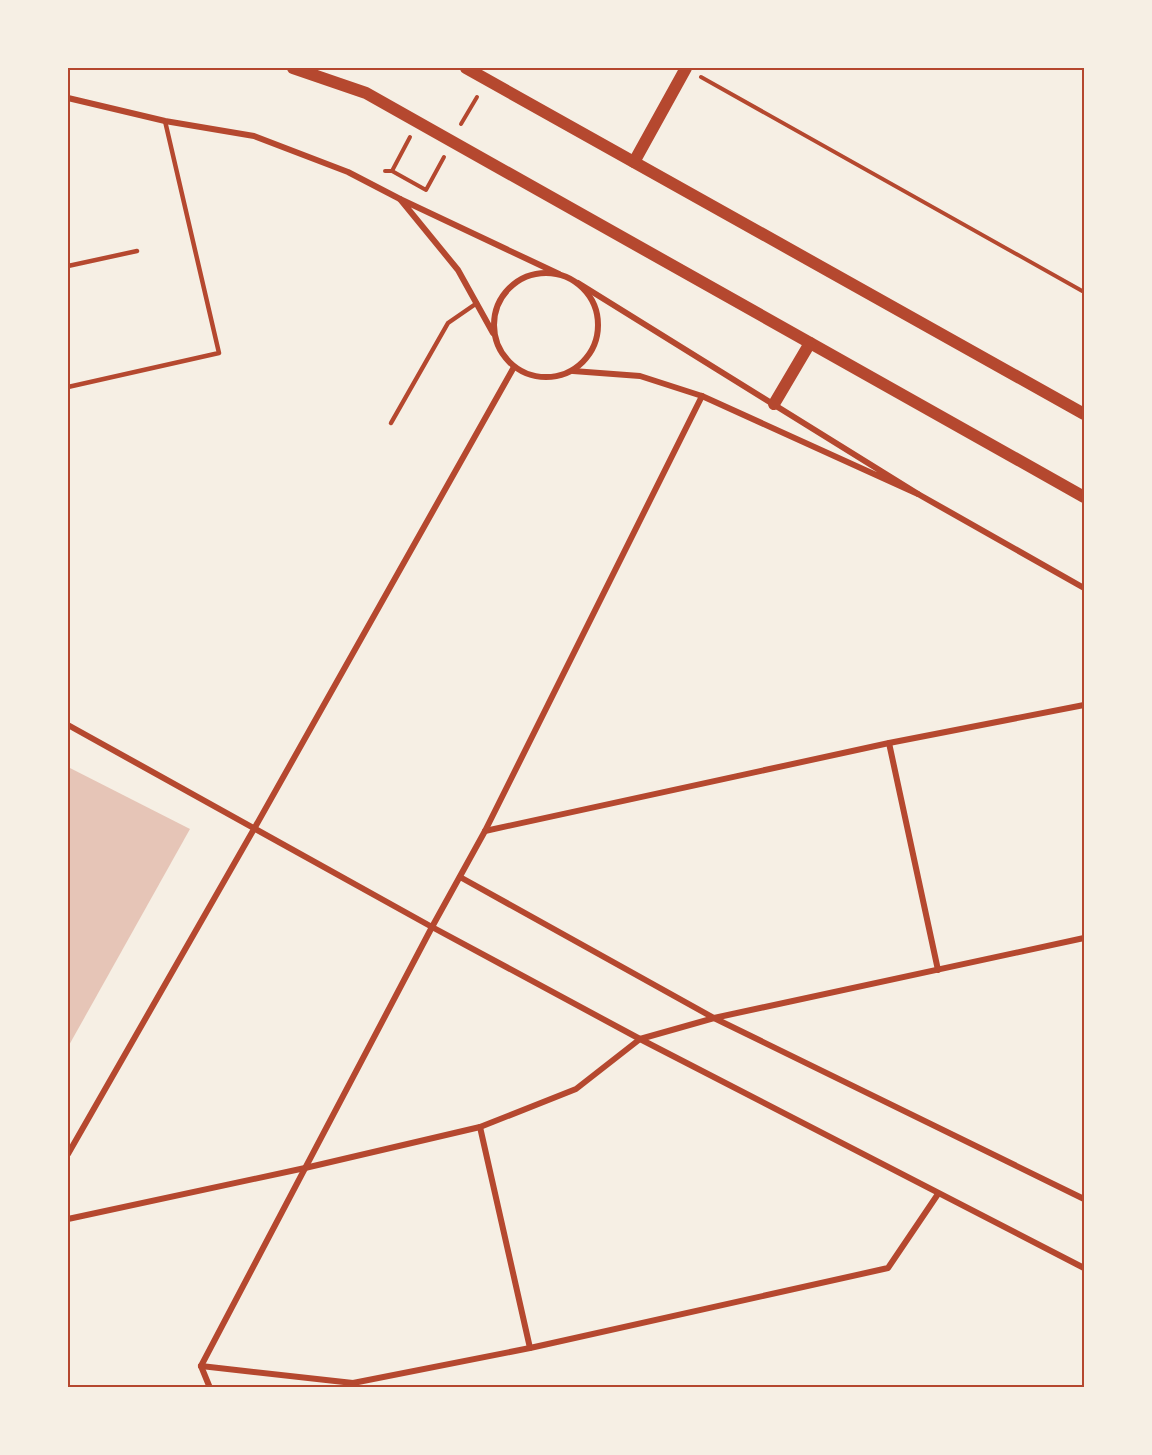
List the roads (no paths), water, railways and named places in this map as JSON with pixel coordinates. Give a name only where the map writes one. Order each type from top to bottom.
[{"type":"main road","points":[[293,68],[366,93],[1084,497]]},
{"type":"main road","points":[[466,68],[1084,414]]},
{"type":"main road","points":[[634,162],[686,68]]},
{"type":"main road","points":[[774,404],[810,343]]},
{"type":"street","points":[[68,98],[165,121],[254,136],[348,172],[578,283],[918,494],[1084,588]]},
{"type":"street","points":[[400,199],[458,270],[501,352],[514,368],[533,376],[554,377],[573,371],[640,376],[702,396],[918,494]]},
{"type":"street","points":[[493,333],[494,312],[503,293],[519,280],[538,273],[559,274]]},
{"type":"street","points":[[573,371],[588,357],[597,338],[598,328],[598,317],[592,298],[578,283]]},
{"type":"street","points":[[68,1154],[514,368]]},
{"type":"street","points":[[210,1388],[201,1366],[432,927],[485,831],[702,396]]},
{"type":"street","points":[[485,831],[889,743],[1084,705]]},
{"type":"street","points":[[68,725],[432,927],[640,1039],[1084,1268]]},
{"type":"street","points":[[889,743],[938,970]]},
{"type":"street","points":[[460,877],[714,1018],[1084,1198]]},
{"type":"street","points":[[68,1219],[305,1168],[480,1127],[576,1089],[640,1039],[714,1018],[1084,938]]},
{"type":"street","points":[[480,1127],[530,1348]]},
{"type":"street","points":[[201,1366],[353,1383],[530,1348],[888,1268],[938,1194]]},
{"type":"lane","points":[[68,387],[219,354],[165,121]]},
{"type":"lane","points":[[68,266],[137,251]]},
{"type":"lane","points":[[391,423],[448,323],[477,303]]}]
